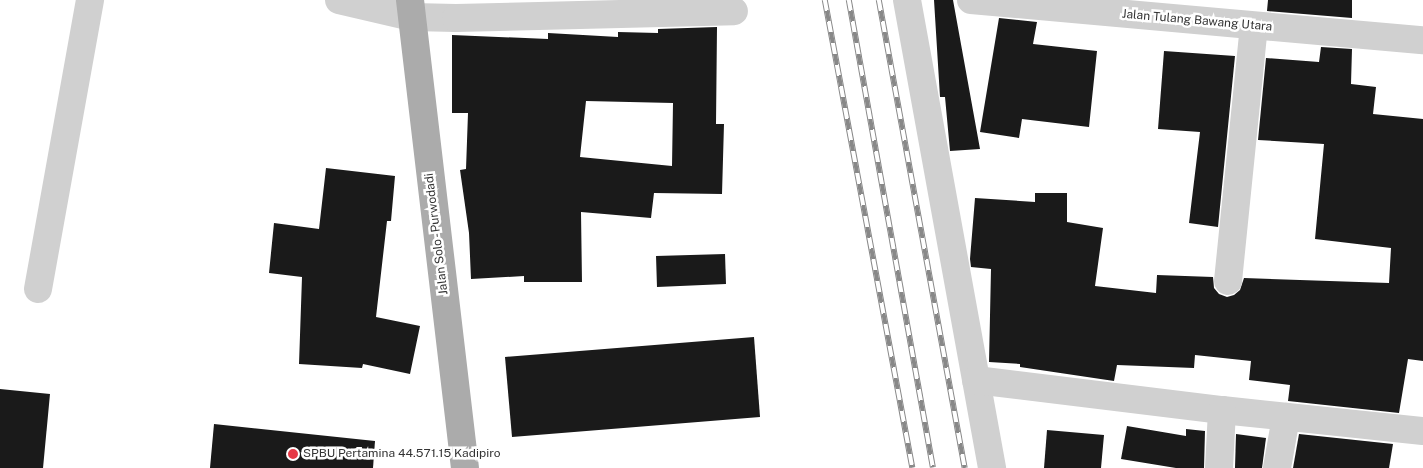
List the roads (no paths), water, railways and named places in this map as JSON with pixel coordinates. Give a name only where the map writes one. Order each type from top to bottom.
[{"type":"main road","name":"Jalan Solo - Purwodadi","points":[[411,9],[465,468]]},
{"type":"street","points":[[38,289],[90,0]]},
{"type":"street","points":[[339,0],[411,9],[456,18],[734,11]]},
{"type":"street","points":[[907,0],[992,468]]},
{"type":"street","name":"Jalan Tulang Bawang Utara","points":[[971,0],[1150,8],[1254,26],[1423,40]]},
{"type":"street","points":[[1228,281],[1254,26]]},
{"type":"street","points":[[976,380],[1222,410],[1423,431]]},
{"type":"street","points":[[1219,468],[1222,410]]},
{"type":"street","points":[[1277,468],[1286,417]]},
{"type":"railway","points":[[825,0],[913,468]]},
{"type":"railway","points":[[849,0],[933,468]]},
{"type":"railway","points":[[879,0],[965,468]]},
{"type":"place","name":"SPBU Pertamina 44.571.15 Kadipiro","points":[[293,454]]}]
